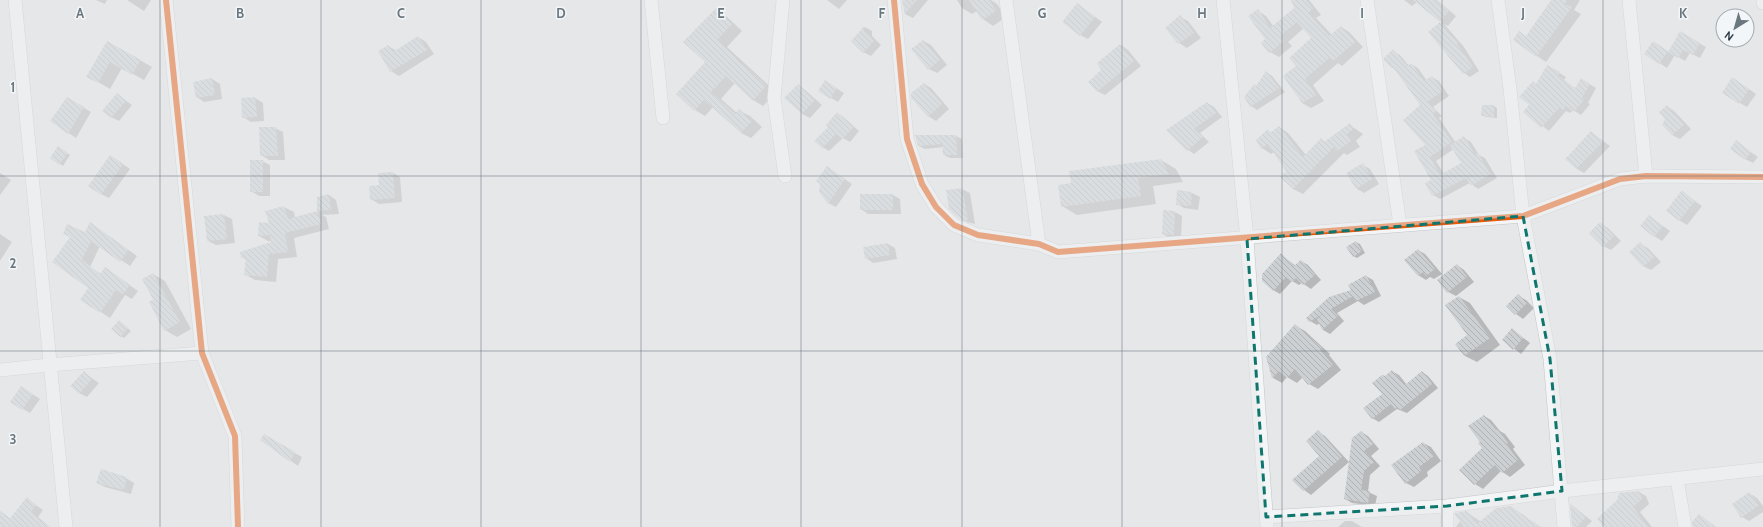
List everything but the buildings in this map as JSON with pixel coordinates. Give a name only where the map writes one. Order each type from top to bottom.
[{"type":"street","points":[[15,0],[49,364],[66,527]]},
{"type":"street","points":[[166,0],[202,353],[235,436],[238,527]]},
{"type":"street","points":[[651,0],[663,118]]},
{"type":"street","points":[[783,0],[774,98],[785,176]]},
{"type":"street","points":[[894,0],[907,139],[922,184],[936,207],[954,225],[978,235],[1039,244],[1058,252],[1247,239],[1400,225],[1524,216],[1620,179],[1646,176],[1763,177]]},
{"type":"street","points":[[1006,0],[1039,244]]},
{"type":"street","points":[[1223,0],[1247,239],[1267,524],[1447,506],[1562,491],[1763,469]]},
{"type":"street","points":[[1367,0],[1400,225]]},
{"type":"street","points":[[1498,0],[1510,89],[1524,216],[1550,358],[1564,527]]},
{"type":"street","points":[[1629,0],[1646,176]]},
{"type":"street","points":[[0,370],[49,364],[202,353]]},
{"type":"street","points":[[1677,479],[1685,527]]},
{"type":"street","points":[[1447,506],[1448,527]]},
{"type":"highlighted area","points":[[1523,216],[1550,359],[1562,491],[1447,506],[1266,517],[1247,239]]},
{"type":"cycle path","points":[[166,0],[202,353],[235,436],[238,527]]},
{"type":"cycle path","points":[[894,0],[907,139],[922,184],[936,207],[954,225],[978,235],[1039,244],[1058,252],[1523,216],[1620,179],[1646,176],[1763,177]]}]
